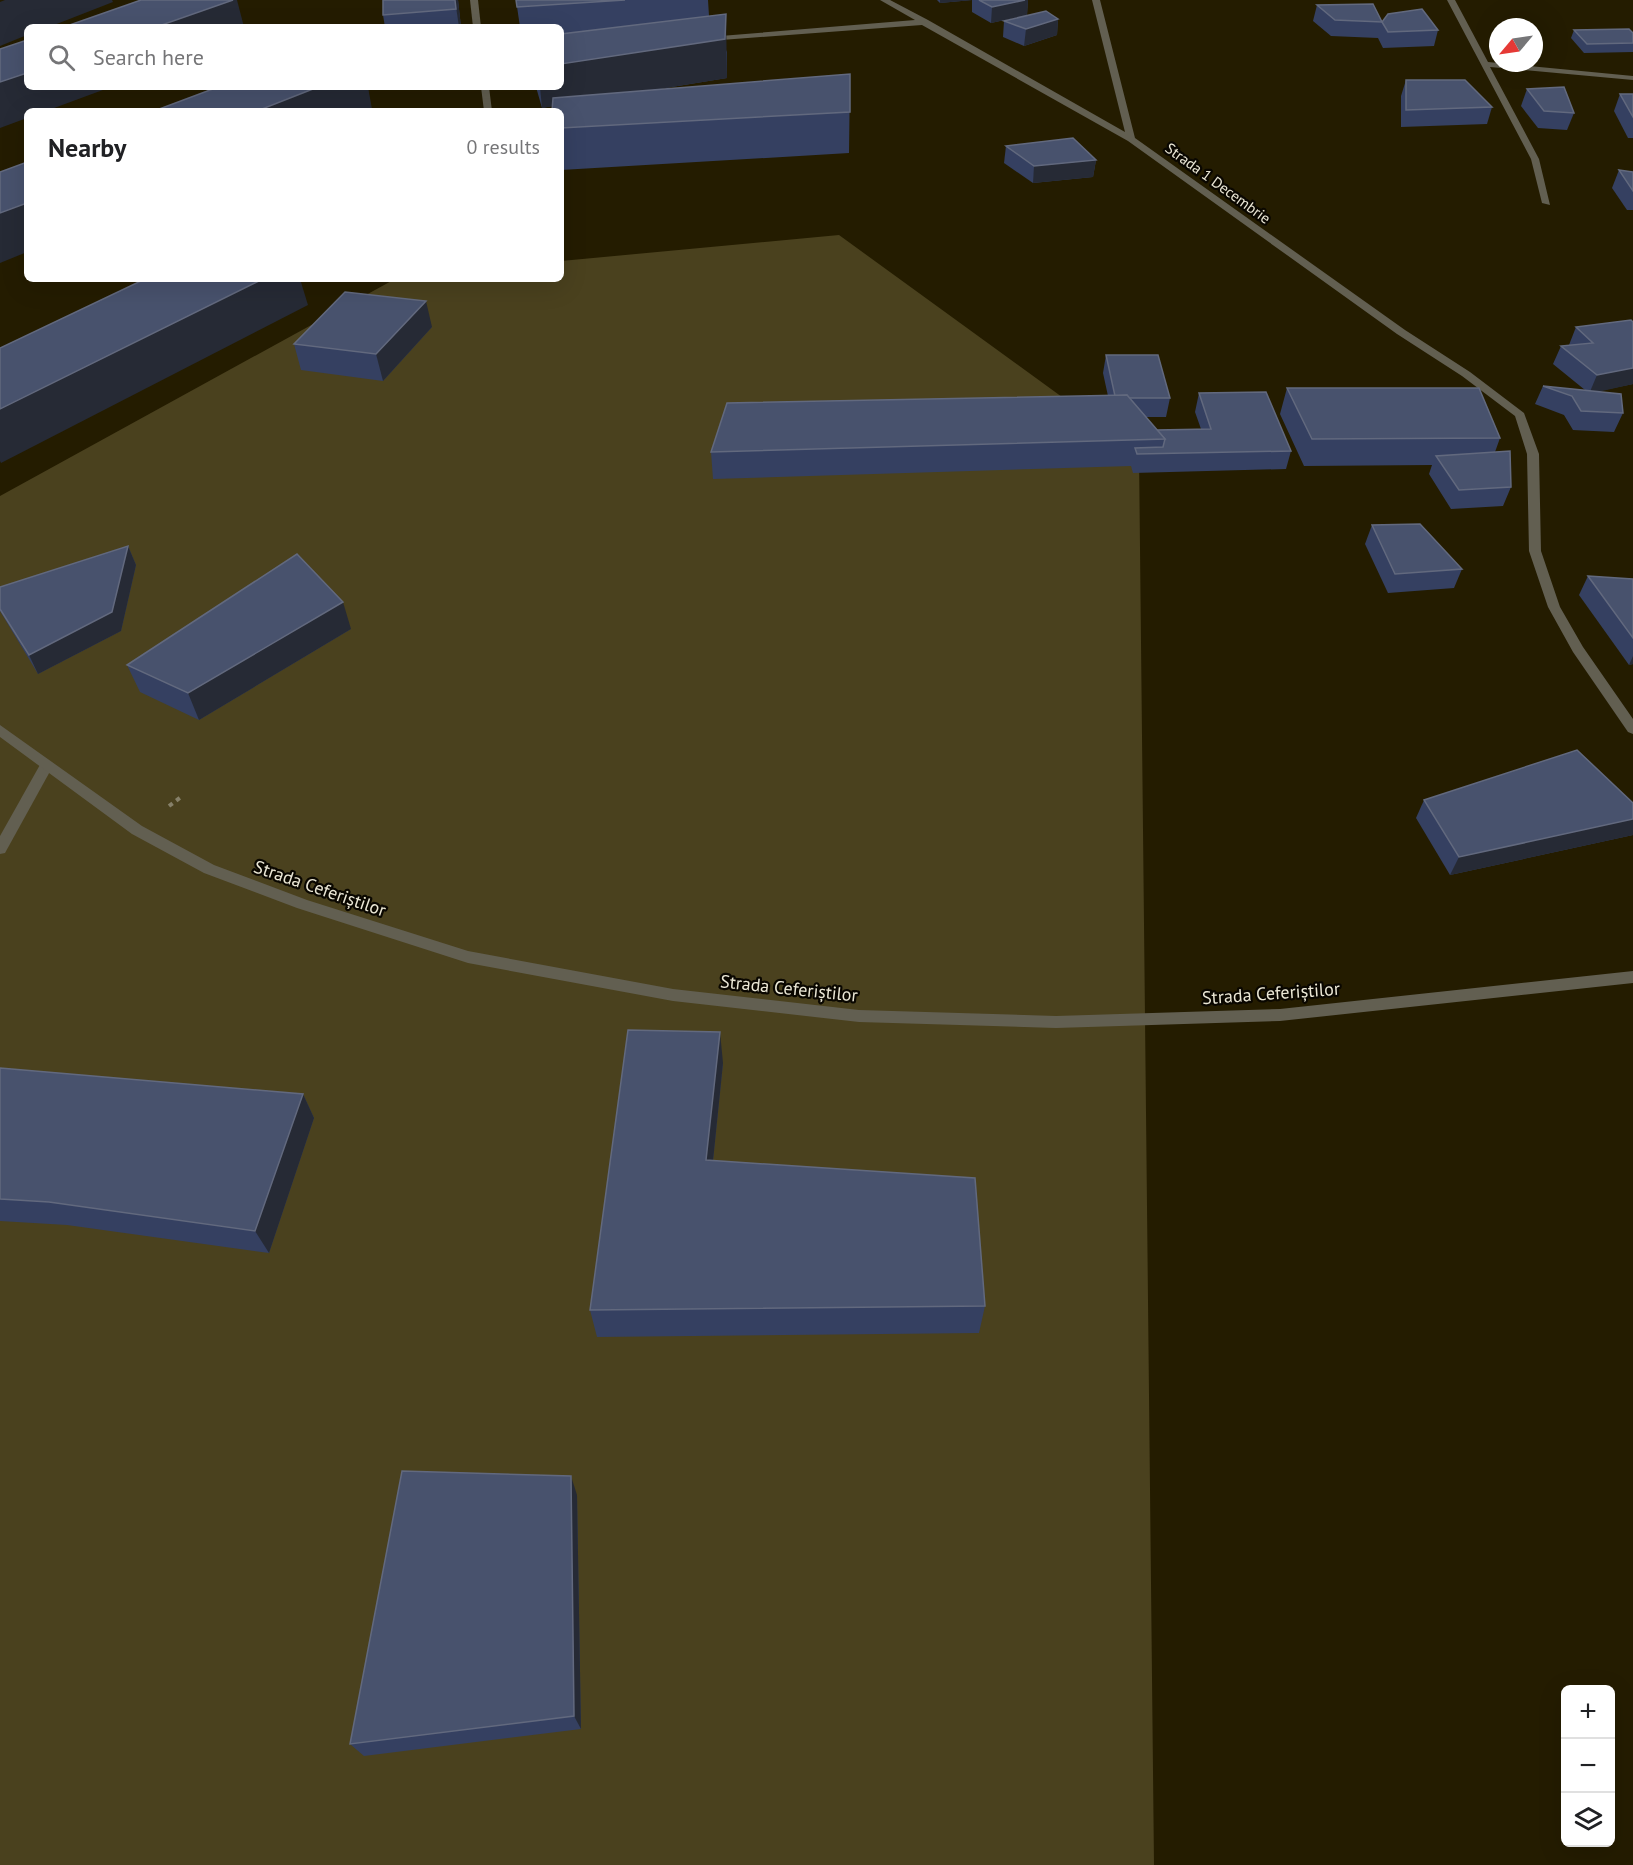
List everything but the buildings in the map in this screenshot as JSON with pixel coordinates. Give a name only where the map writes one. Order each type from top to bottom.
[{"type":"street","points":[[474,0],[477,24]]},
{"type":"street","name":"Strada 1 Decembrie","points":[[884,0],[1131,139],[1520,415],[1533,454],[1535,551],[1554,607],[1578,649],[1633,729]]},
{"type":"street","points":[[1095,0],[1131,139]]},
{"type":"street","points":[[1451,0],[1535,159],[1547,203]]},
{"type":"street","points":[[702,39],[925,22]]},
{"type":"street","points":[[1485,64],[1633,78]]},
{"type":"street","points":[[485,90],[488,108]]},
{"type":"street","name":"Strada Ceferiștilor","points":[[0,730],[46,766],[137,830],[209,869],[302,904],[468,957],[674,995],[859,1016],[1056,1022],[1280,1015],[1633,977]]},
{"type":"street","points":[[0,849],[46,766]]},
{"type":"shaded area","points":[[839,235],[1139,453],[1154,1865],[0,1865],[0,496],[390,282],[564,282],[564,261]]}]
